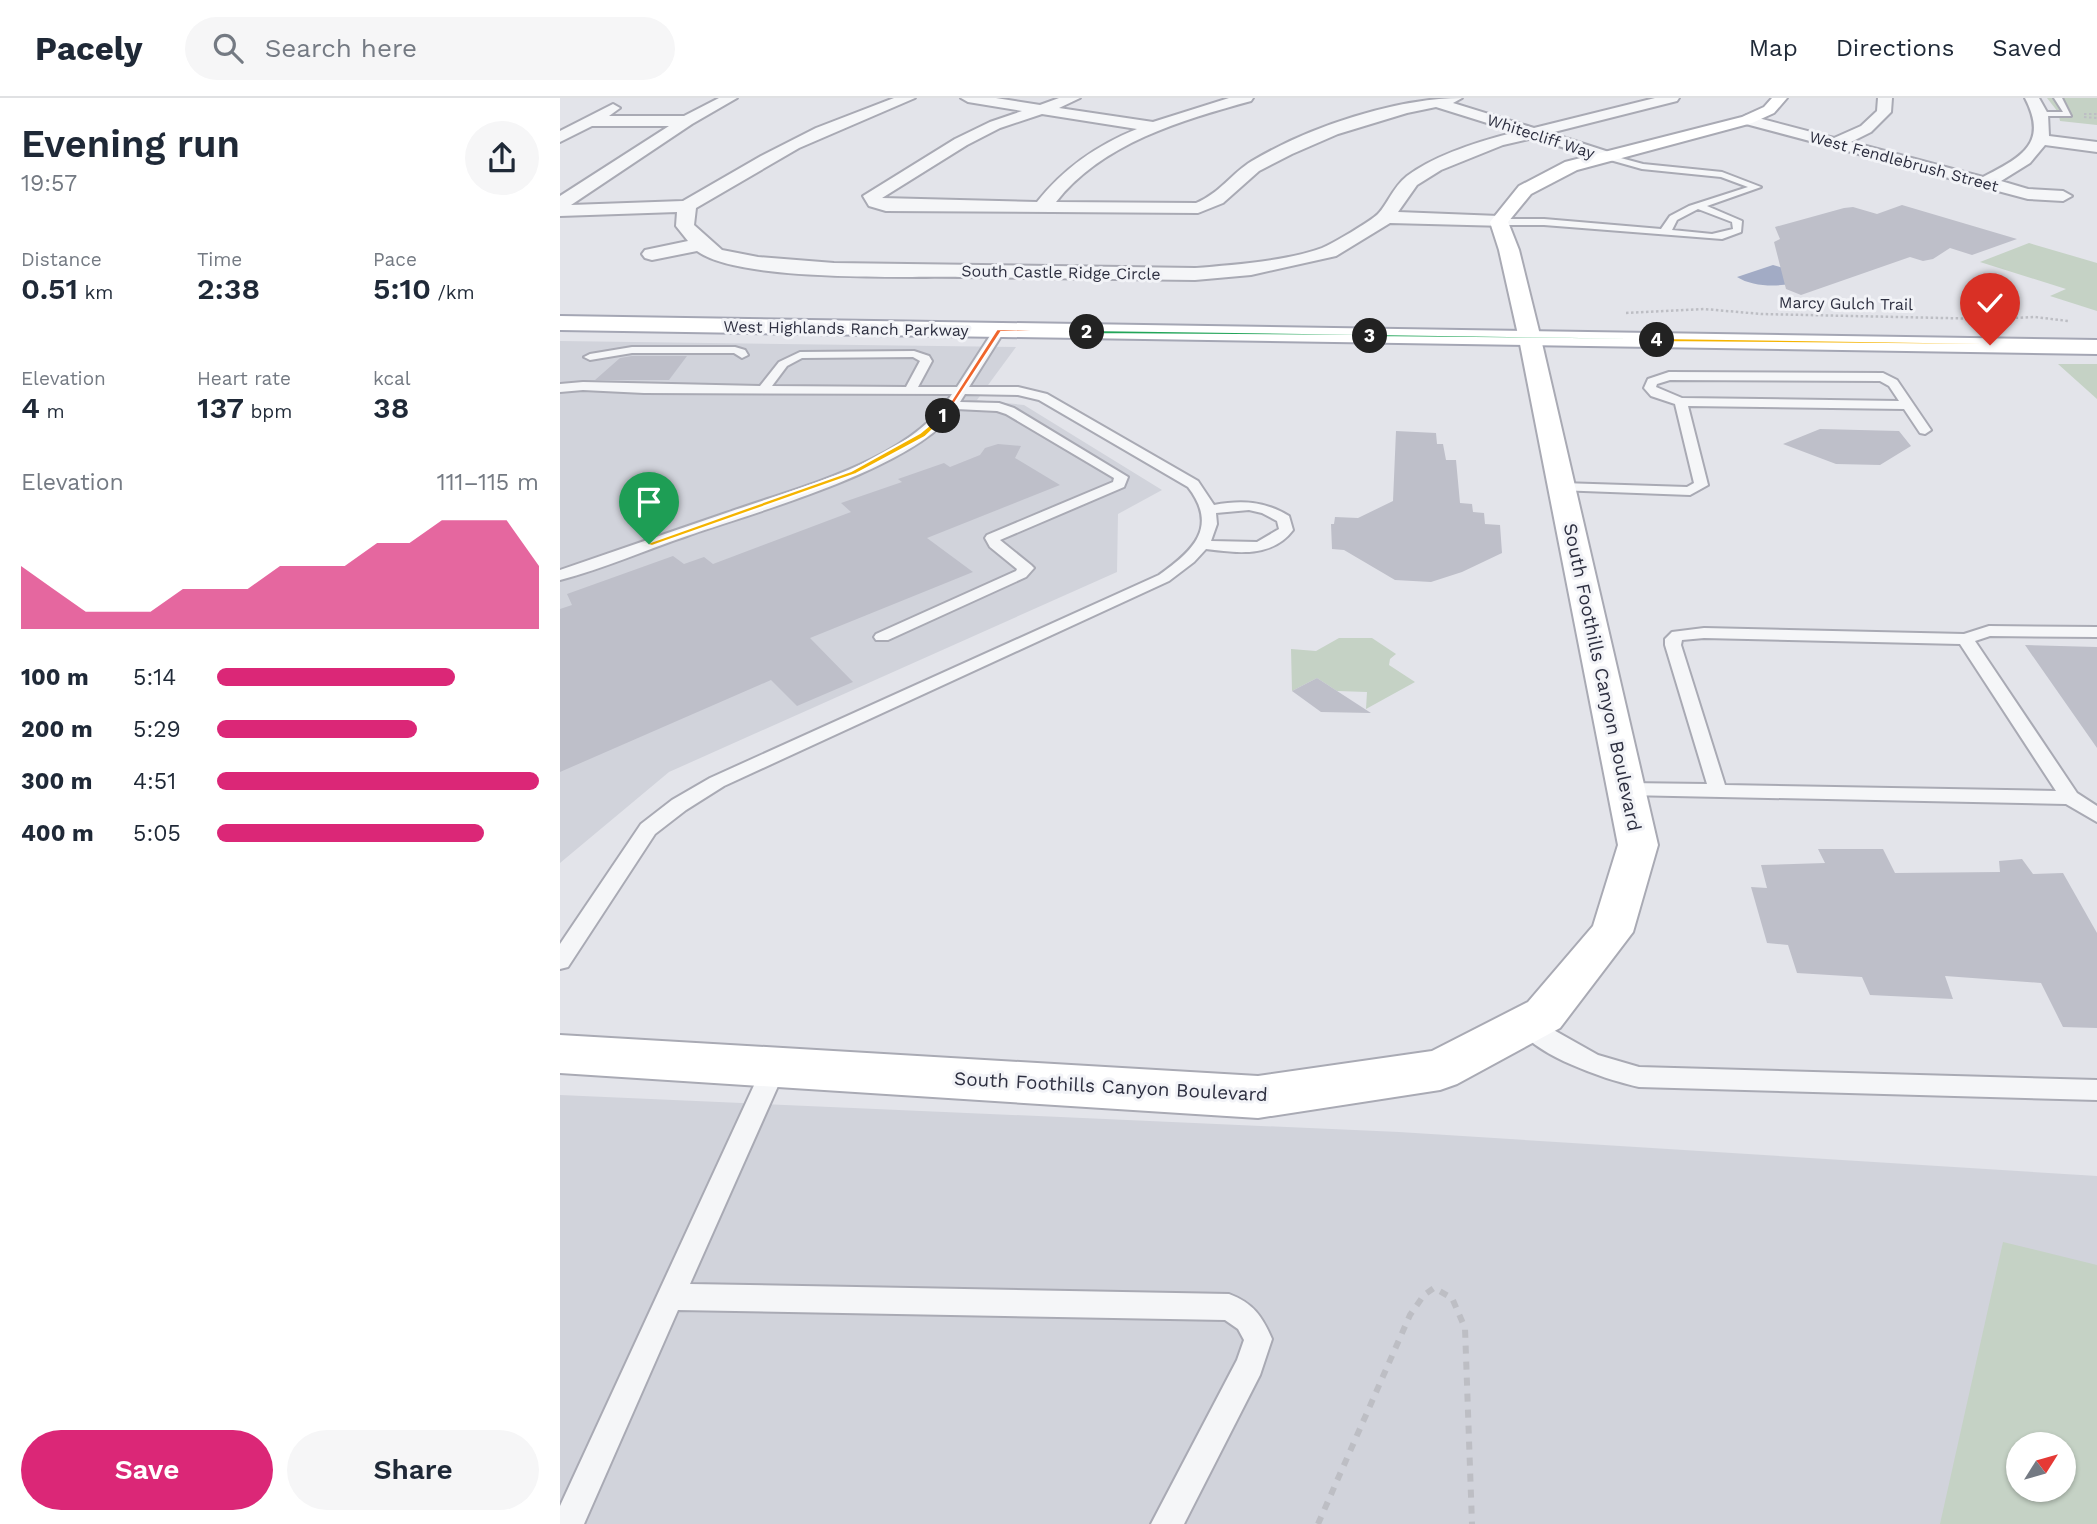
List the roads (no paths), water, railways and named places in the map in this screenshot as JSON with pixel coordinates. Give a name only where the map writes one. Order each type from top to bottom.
[{"type":"street","points":[[560,137],[630,98]]},
{"type":"street","points":[[560,204],[687,121],[730,98]]},
{"type":"street","points":[[560,211],[687,206],[747,168],[868,110],[908,98]]},
{"type":"street","points":[[968,98],[1155,127]]},
{"type":"street","points":[[1073,98],[995,125],[961,142],[872,196],[875,202],[886,206],[1172,209],[1206,205],[1214,203],[1253,166],[1304,139],[1369,117],[1455,98]]},
{"type":"street","points":[[1042,207],[1052,191],[1087,162],[1155,127],[1246,98]]},
{"type":"street","name":"South Castle Ridge Circle","points":[[701,244],[716,255],[758,263],[834,269],[1195,274],[1251,269],[1329,251],[1386,217],[1393,202],[1411,181],[1435,166],[1497,142],[1672,98]]},
{"type":"street","points":[[1386,217],[1500,222],[1525,190],[1572,166],[1747,120],[1769,110],[1780,98]]},
{"type":"street","points":[[1837,143],[1867,129],[1884,112],[1885,98]]},
{"type":"street","points":[[1985,183],[2022,162],[2042,140],[2044,121],[2032,98]]},
{"type":"street","name":"Whitecliff Way","points":[[1436,102],[1606,156]]},
{"type":"street","points":[[842,107],[868,110]]},
{"type":"street","name":"West Fendlebrush Street","points":[[1747,120],[2028,194],[2063,196]]},
{"type":"street","points":[[590,121],[687,121]]},
{"type":"street","points":[[2042,140],[2097,147]]},
{"type":"street","points":[[687,206],[685,226],[701,244]]},
{"type":"street","name":"South Foothills Canyon Boulevard","points":[[560,1054],[1258,1097],[1440,1070],[1544,1016],[1612,932],[1638,845],[1531,339],[1500,222]]},
{"type":"street","points":[[652,254],[701,244]]},
{"type":"street","points":[[1329,251],[1352,260]]},
{"type":"street","name":"West Highlands Ranch Parkway","points":[[560,323],[2097,347]]},
{"type":"lane","points":[[2042,114],[2068,114],[2058,98]]},
{"type":"lane","points":[[1606,156],[1642,166],[1722,175],[1757,187],[1699,206],[1673,218],[1670,227],[1663,232]]},
{"type":"lane","points":[[1500,222],[1563,223],[1636,232],[1713,236],[1732,234],[1738,230],[1737,221],[1699,206]]},
{"type":"lane","points":[[560,575],[853,473],[922,435],[951,405],[999,330]]},
{"type":"lane","points":[[590,357],[632,350],[735,350],[742,355]]},
{"type":"lane","points":[[764,389],[783,364],[800,355],[914,354],[926,361],[910,390]]},
{"type":"lane","points":[[1908,405],[1681,402],[1650,388],[1652,383],[1683,374],[1875,376],[1889,380],[1908,405],[1925,430]]},
{"type":"lane","points":[[560,388],[583,386],[1018,391],[1043,397],[1193,484],[1206,497],[1210,510],[1203,544],[1164,578],[717,782],[679,805],[648,830],[560,961]]},
{"type":"lane","points":[[1562,487],[1696,489],[1700,485],[1681,402]]},
{"type":"lane","points":[[883,636],[1021,574],[1026,568],[995,544],[992,538],[1119,484],[1121,477],[1010,411],[999,407],[951,405]]},
{"type":"lane","points":[[1203,544],[1256,547],[1276,540],[1286,530],[1284,519],[1262,508],[1240,506],[1210,510]]},
{"type":"lane","points":[[1718,791],[1673,645],[1673,639],[1678,635],[1704,633],[1965,639],[1989,631],[2097,632]]},
{"type":"lane","points":[[1965,639],[2070,798],[2097,815]]},
{"type":"lane","points":[[1626,789],[2070,798]]},
{"type":"lane","points":[[1527,1024],[1586,1062],[1624,1076],[2097,1090]]},
{"type":"lane","points":[[568,1524],[774,1068]]},
{"type":"lane","points":[[670,1297],[1229,1307],[1248,1319],[1258,1339],[1250,1364],[1167,1524]]},
{"type":"water","points":[[1773,265],[1791,270],[1790,284],[1762,285],[1737,277]]}]
